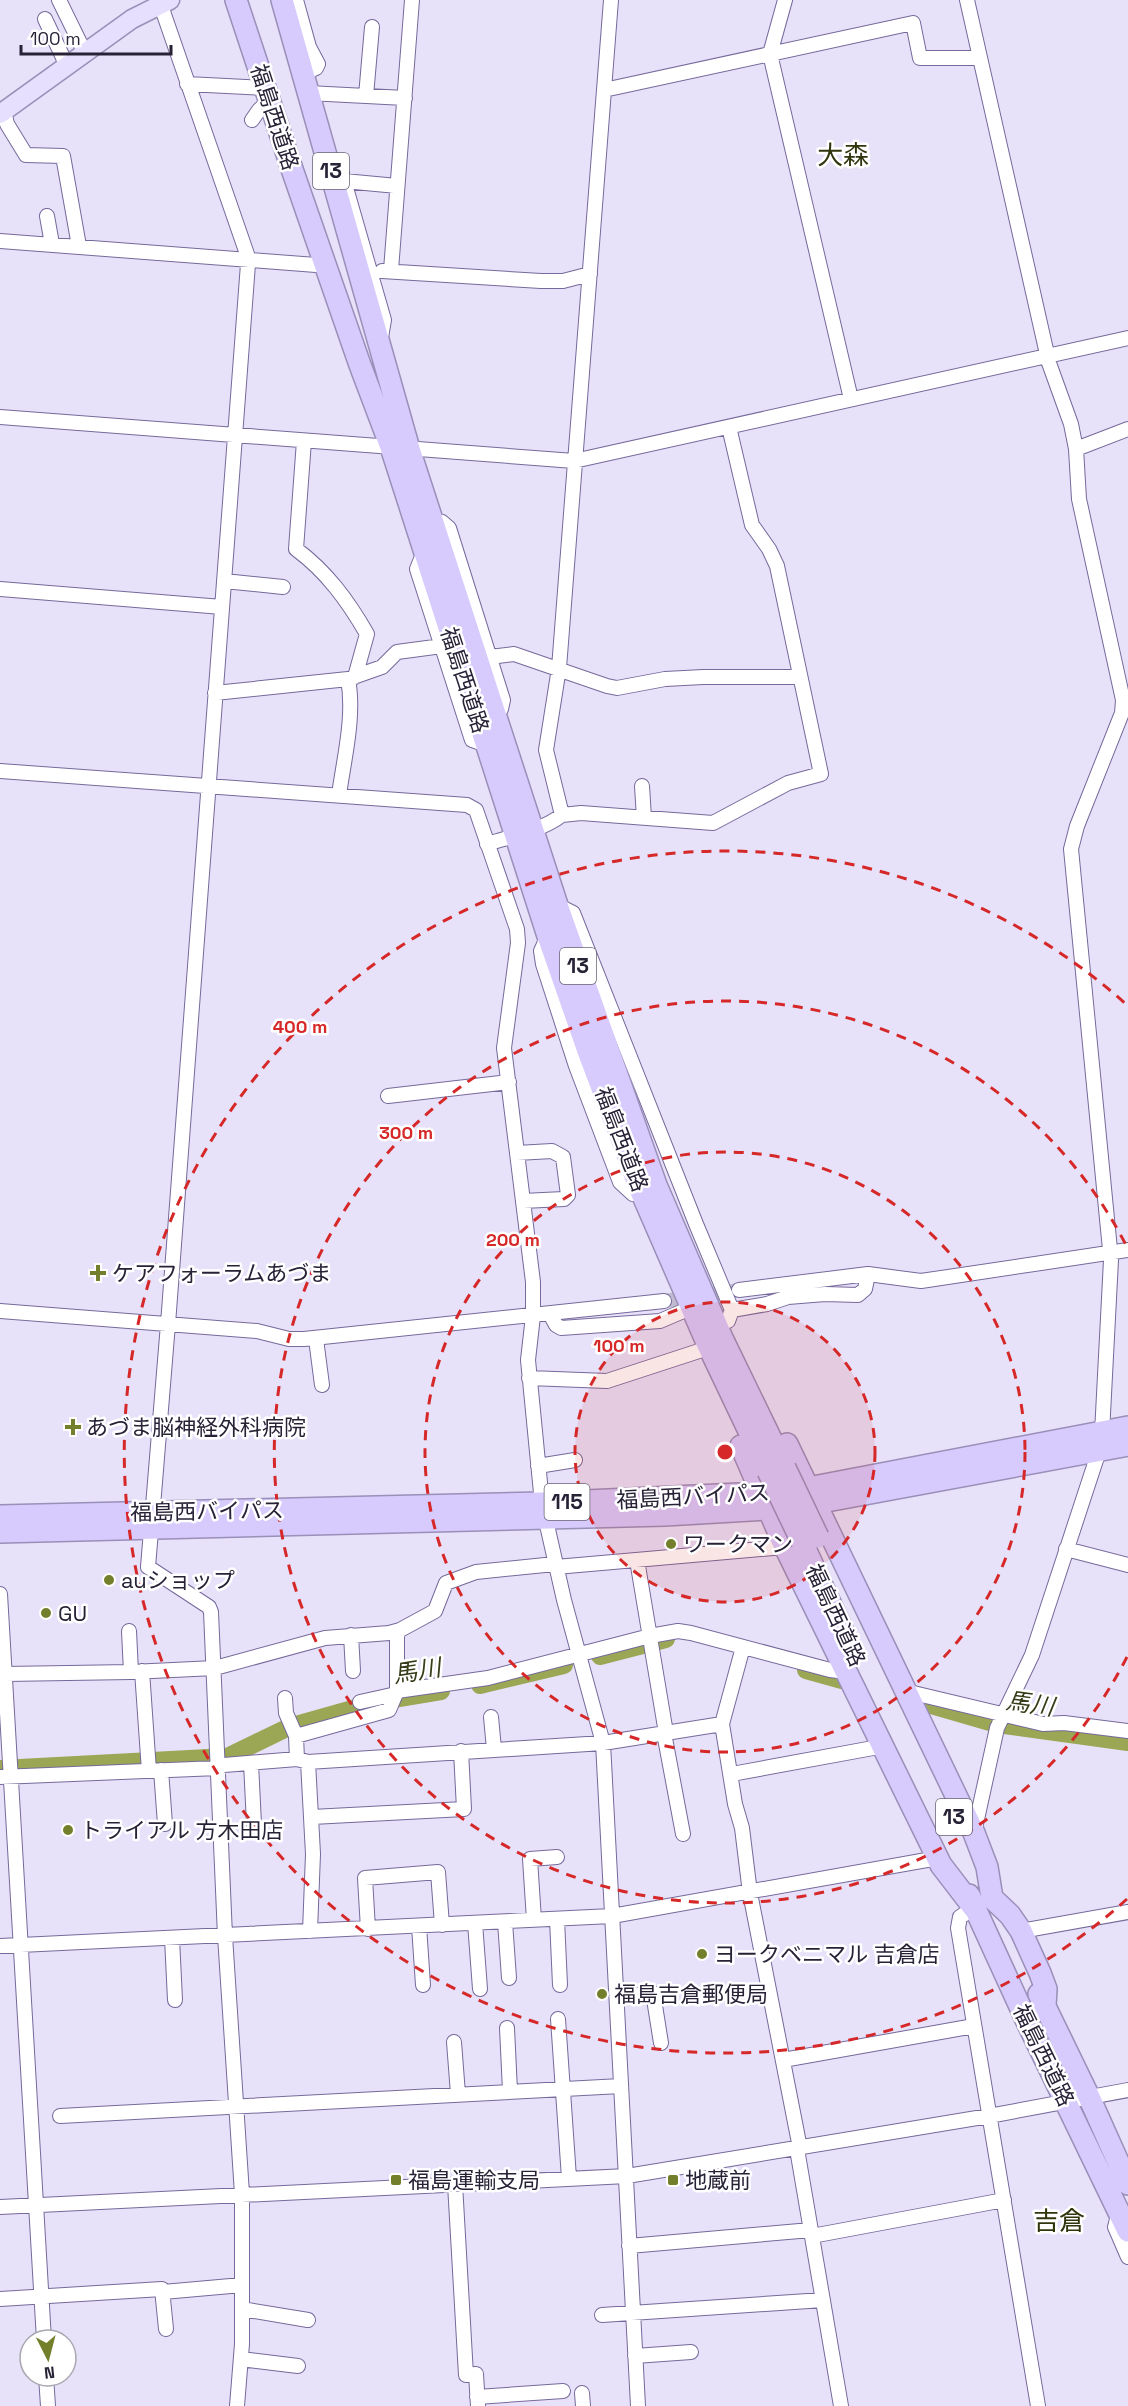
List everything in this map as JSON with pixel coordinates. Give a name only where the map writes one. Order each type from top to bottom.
[{"type":"highway","name":"福島西道路","points":[[236,0],[360,365],[432,521],[495,715],[548,936],[588,1051],[640,1189],[708,1345],[777,1469]]},
{"type":"highway","name":"福島西道路","points":[[282,0],[379,342],[424,552],[486,745],[557,905],[656,1185],[777,1469],[802,1542],[887,1725],[957,1866],[983,1903],[1045,2006],[1126,2174]]},
{"type":"highway","points":[[595,1014],[621,1059],[703,1269],[730,1316],[812,1495],[974,1833],[987,1867],[983,1903]]},
{"type":"highway","points":[[588,1051],[589,1082],[633,1194],[673,1307],[699,1351],[765,1501],[802,1542],[847,1672],[938,1858],[983,1903],[1010,1915],[1021,1931],[1046,1989],[1045,2006]]},
{"type":"highway","name":"福島西バイパス","points":[[1101,1442],[1128,1428]]},
{"type":"highway","name":"福島西バイパス","points":[[0,1533],[151,1521],[544,1511],[765,1501],[812,1495],[1101,1442],[1128,1444]]},
{"type":"highway","name":"福島西バイパス","points":[[0,1516],[151,1521]]},
{"type":"highway","name":"福島西道路","points":[[983,1903],[1067,2102],[1124,2221]]},
{"type":"main road","points":[[2,113],[132,19],[163,1]]},
{"type":"street","points":[[59,0],[85,53]]},
{"type":"street","points":[[296,0],[309,47],[318,64],[306,84]]},
{"type":"street","points":[[391,270],[412,0]]},
{"type":"street","points":[[562,815],[546,750],[559,668],[611,0]]},
{"type":"street","points":[[785,0],[770,54],[851,399]]},
{"type":"street","points":[[967,0],[1047,355],[1071,424],[1076,449],[1079,499],[1123,700],[1122,713],[1077,826],[1071,849],[1111,1253],[1106,1384],[1101,1442],[1032,1655],[1000,1721],[974,1833]]},
{"type":"street","points":[[163,1],[188,84],[248,259],[148,1567],[209,1606],[212,1612],[225,1936],[242,2194],[241,2360],[237,2406]]},
{"type":"street","points":[[45,19],[67,66]]},
{"type":"street","points":[[604,90],[913,23],[920,58],[980,58]]},
{"type":"street","points":[[366,96],[372,27]]},
{"type":"street","points":[[188,84],[268,94],[252,120]]},
{"type":"street","points":[[306,84],[366,96],[405,98]]},
{"type":"street","points":[[306,84],[320,104],[371,272],[384,320],[379,342]]},
{"type":"street","points":[[2,113],[26,155],[63,156],[79,246]]},
{"type":"street","points":[[293,172],[288,180],[316,265],[349,358],[360,365]]},
{"type":"street","points":[[344,181],[397,186]]},
{"type":"street","points":[[47,216],[52,244]]},
{"type":"street","points":[[0,241],[316,265]]},
{"type":"street","points":[[371,272],[391,270],[541,281],[563,280],[590,274]]},
{"type":"street","points":[[0,417],[574,461],[1128,338]]},
{"type":"street","points":[[488,844],[524,833],[554,821],[562,815],[581,813],[713,823],[788,783],[821,774],[777,566],[769,549],[752,525],[729,427]]},
{"type":"street","points":[[1076,449],[1128,429]]},
{"type":"street","points":[[304,441],[296,549],[317,565],[332,582],[367,634],[352,678],[348,732],[339,795]]},
{"type":"street","points":[[432,521],[442,522],[449,528],[503,700],[501,709],[495,715]]},
{"type":"street","points":[[424,552],[417,569],[472,740],[486,745]]},
{"type":"street","points":[[224,582],[283,587]]},
{"type":"street","points":[[0,589],[222,607]]},
{"type":"street","points":[[215,693],[352,678],[382,667],[397,652],[442,646]]},
{"type":"street","points":[[490,657],[514,654],[617,688],[665,679],[800,677]]},
{"type":"street","points":[[0,771],[467,805],[476,810],[517,929],[519,943],[504,1048],[533,1282],[533,1316],[528,1360],[544,1511],[580,1660],[603,1743],[638,2406]]},
{"type":"street","points":[[642,786],[644,818]]},
{"type":"street","points":[[557,905],[573,913],[730,1316],[788,1297],[825,1294],[858,1295],[865,1289],[868,1274]]},
{"type":"street","points":[[548,936],[541,951],[543,964],[576,1066],[620,1182],[633,1194]]},
{"type":"street","points":[[388,1096],[508,1082]]},
{"type":"street","points":[[517,1153],[552,1151],[563,1158],[566,1165],[568,1195],[564,1199],[523,1201]]},
{"type":"street","points":[[740,1290],[868,1274],[921,1281],[1128,1250]]},
{"type":"street","points":[[0,1311],[257,1331],[289,1339],[316,1339],[550,1314],[673,1307]]},
{"type":"street","points":[[550,1314],[561,1328],[660,1321],[673,1307]]},
{"type":"street","points":[[316,1339],[322,1385]]},
{"type":"street","points":[[529,1378],[607,1381],[699,1351]]},
{"type":"street","points":[[538,1466],[575,1460]]},
{"type":"street","points":[[5,1674],[214,1668],[325,1638],[397,1631],[435,1611],[446,1583],[476,1572],[637,1560],[802,1542]]},
{"type":"street","points":[[1066,1549],[1128,1565]]},
{"type":"street","points":[[637,1560],[682,1834]]},
{"type":"street","points":[[0,1594],[10,1753],[8,1776],[22,1944],[43,2328]]},
{"type":"street","points":[[129,1631],[152,1765],[165,1824]]},
{"type":"street","points":[[292,1729],[389,1710],[395,1696],[397,1631]]},
{"type":"street","points":[[360,1702],[580,1660],[652,1641],[678,1631],[691,1633],[742,1651],[830,1671],[847,1672]]},
{"type":"street","points":[[351,1635],[353,1671]]},
{"type":"street","points":[[742,1651],[722,1724],[732,1774],[735,1804],[742,1828],[750,1893],[783,2060],[840,2406]]},
{"type":"street","points":[[905,1691],[1000,1721],[1064,1723],[1128,1731]]},
{"type":"street","points":[[285,1698],[303,1761],[312,1816],[310,1931]]},
{"type":"street","points":[[491,1717],[494,1749]]},
{"type":"street","points":[[8,1776],[218,1760],[224,1765],[603,1743],[722,1724]]},
{"type":"street","points":[[732,1774],[884,1746]]},
{"type":"street","points":[[312,1816],[464,1809],[461,1751]]},
{"type":"street","points":[[251,1763],[254,1824]]},
{"type":"street","points":[[534,1920],[530,1859],[556,1857]]},
{"type":"street","points":[[0,1946],[612,1916],[938,1858]]},
{"type":"street","points":[[368,1929],[365,1878],[438,1872],[442,1925]]},
{"type":"street","points":[[983,1903],[960,1917],[958,1928],[1038,2406]]},
{"type":"street","points":[[1021,1931],[1128,1912]]},
{"type":"street","points":[[557,1919],[560,1985]]},
{"type":"street","points":[[505,1922],[509,1978]]},
{"type":"street","points":[[475,1923],[480,1989]]},
{"type":"street","points":[[418,1926],[423,1985]]},
{"type":"street","points":[[172,1938],[175,2000]]},
{"type":"street","points":[[617,1998],[653,1993],[661,2043]]},
{"type":"street","points":[[558,2019],[569,2178]]},
{"type":"street","points":[[783,2060],[974,2026]]},
{"type":"street","points":[[507,2028],[510,2091]]},
{"type":"street","points":[[454,2042],[458,2094]]},
{"type":"street","points":[[60,2116],[621,2085]]},
{"type":"street","points":[[0,2206],[627,2176],[989,2116],[1128,2090]]},
{"type":"street","points":[[455,2184],[466,2375],[476,2374],[477,2401],[563,2391]]},
{"type":"street","points":[[629,2246],[812,2233],[1004,2200]]},
{"type":"street","points":[[1124,2221],[1114,2227],[1128,2257]]},
{"type":"street","points":[[0,2299],[162,2289],[163,2292],[242,2285]]},
{"type":"street","points":[[163,2292],[166,2329]]},
{"type":"street","points":[[602,2315],[823,2300]]},
{"type":"street","points":[[242,2309],[308,2320]]},
{"type":"street","points":[[635,2356],[691,2352]]},
{"type":"street","points":[[241,2360],[298,2366]]},
{"type":"street","points":[[47,2388],[48,2406]]},
{"type":"waterway","name":"馬川","points":[[600,1656],[666,1639]]},
{"type":"waterway","name":"馬川","points":[[480,1685],[564,1665]]},
{"type":"waterway","name":"馬川","points":[[806,1670],[842,1680]]},
{"type":"waterway","name":"馬川","points":[[0,1769],[227,1757],[289,1727],[381,1701],[441,1691]]},
{"type":"waterway","name":"馬川","points":[[928,1704],[997,1724],[1128,1742]]},
{"type":"tunnel","points":[[664,1301],[739,1290]]},
{"type":"place","name":"ケアフォーラムあづま","points":[[98,1273]]},
{"type":"place","name":"あづま脳神経外科病院","points":[[73,1427]]},
{"type":"place","name":"ワークマン","points":[[671,1544]]},
{"type":"place","name":"auショップ","points":[[109,1580]]},
{"type":"place","name":"GU","points":[[46,1613]]},
{"type":"place","name":"トライアル 方木田店","points":[[68,1830]]},
{"type":"place","name":"ヨークベニマル 吉倉店","points":[[702,1954]]},
{"type":"place","name":"福島吉倉郵便局","points":[[602,1994]]},
{"type":"place","name":"福島運輸支局","points":[[396,2180]]},
{"type":"place","name":"地蔵前","points":[[673,2180]]},
{"type":"district","name":"大森","points":[[843,155]]},
{"type":"district","name":"吉倉","points":[[1059,2221]]}]
